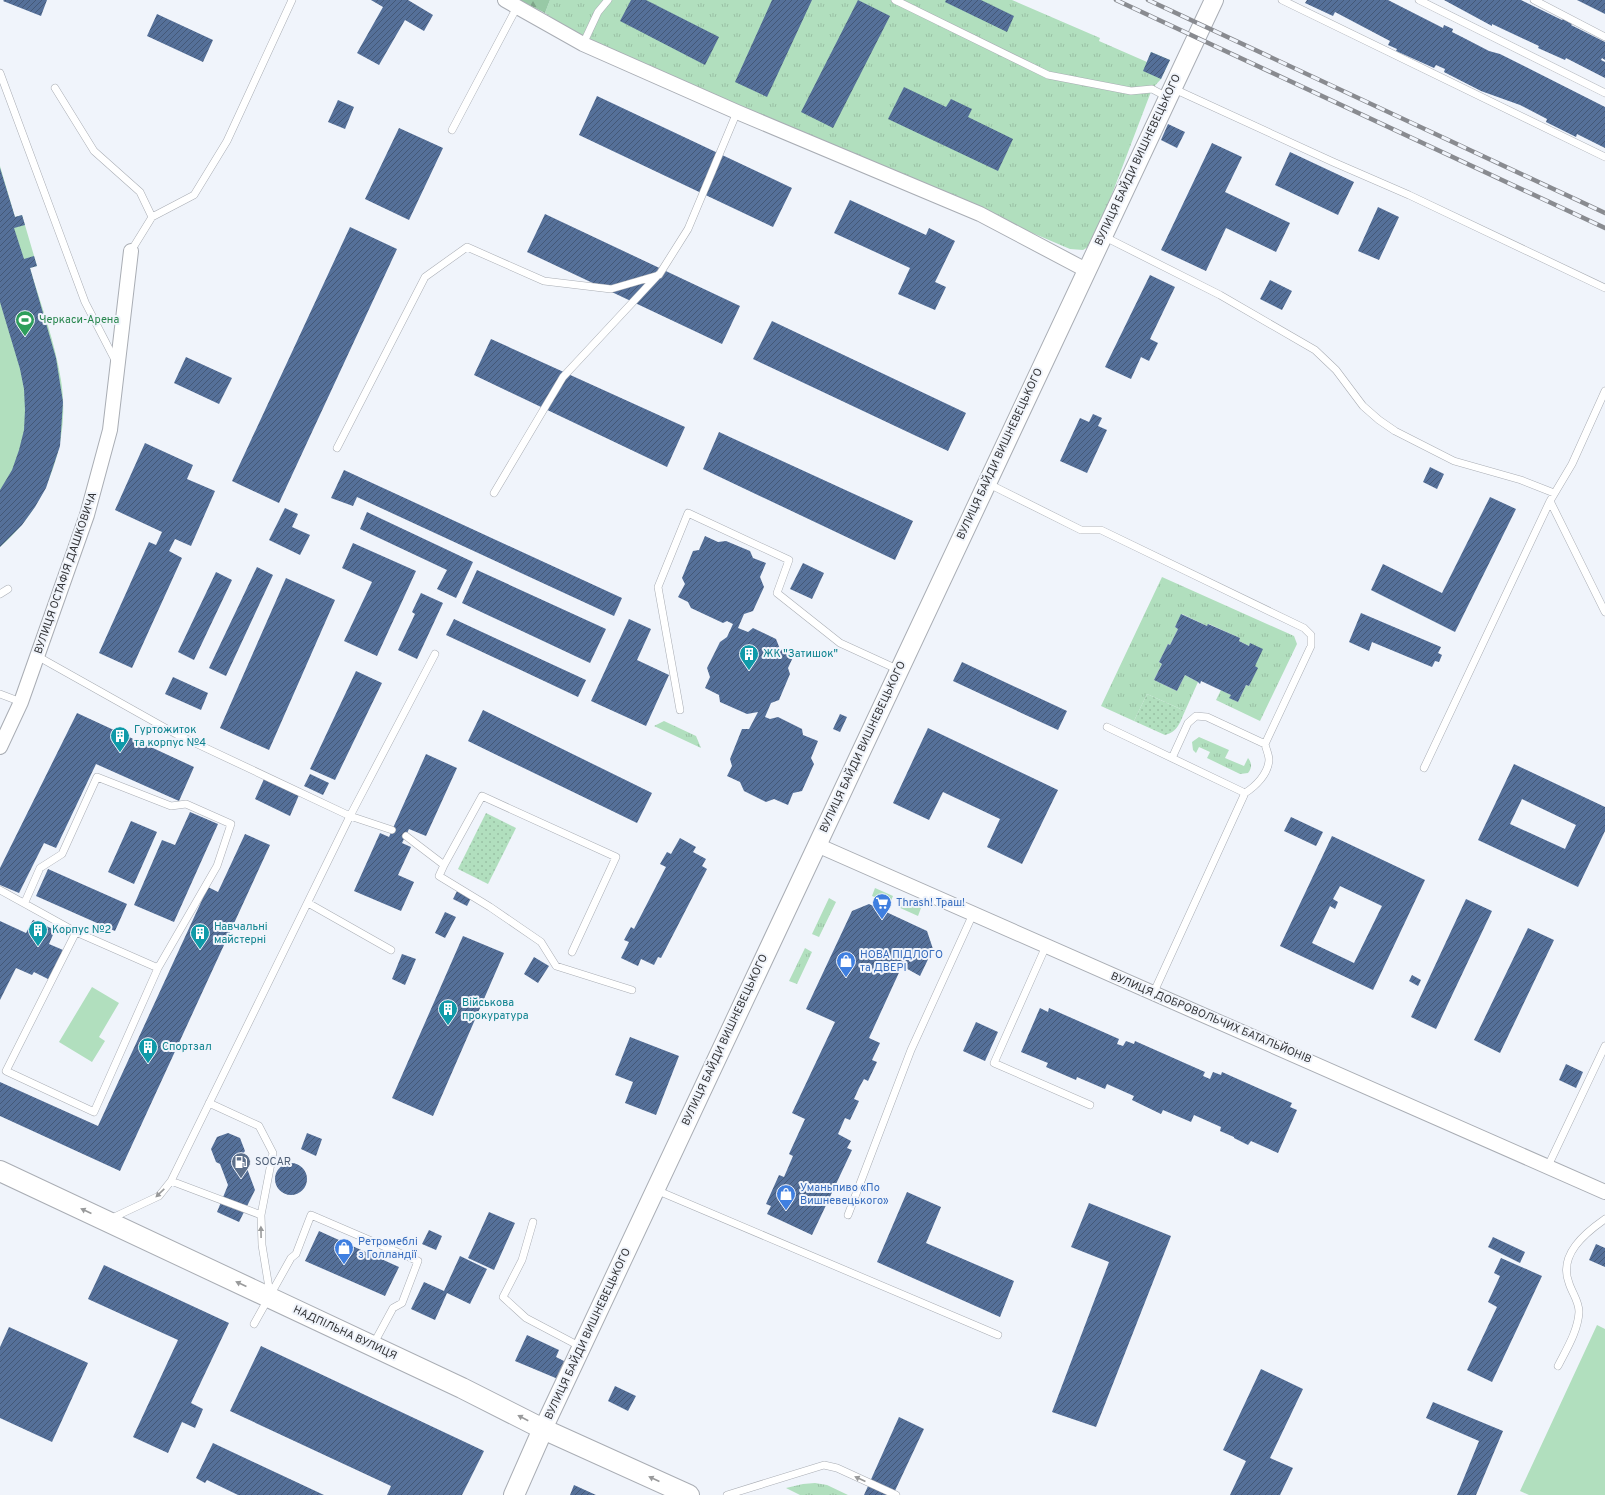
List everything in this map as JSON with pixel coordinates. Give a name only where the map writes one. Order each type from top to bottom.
[{"type":"main road","name":"НАДПІЛЬНА ВУЛИЦЯ","points":[[0,1171],[372,1346],[543,1429],[689,1495]]},
{"type":"main road","name":"ВУЛИЦЯ БАЙДИ ВИШНЕВЕЦЬКОГО","points":[[514,1495],[543,1429]]},
{"type":"street","points":[[505,0],[583,44],[737,112],[980,214],[1086,270]]},
{"type":"street","name":"ВУЛИЦЯ БАЙДИ ВИШНЕВЕЦЬКОГО","points":[[543,1429],[1214,0]]},
{"type":"street","name":"ВУЛИЦЯ ОСТАФІЯ ДАШКОВИЧА","points":[[0,747],[21,702],[87,515],[110,430],[131,251]]},
{"type":"street","name":"ВУЛИЦЯ ДОБРОВОЛЬЧИХ БАТАЛЬЙОНІВ","points":[[817,845],[1605,1192]]},
{"type":"lane","points":[[131,251],[152,217],[194,195],[227,141],[292,0]]},
{"type":"lane","points":[[583,44],[598,12],[608,0]]},
{"type":"lane","points":[[894,0],[1048,75],[1131,92],[1152,89],[1170,92],[1410,195],[1605,288]]},
{"type":"lane","points":[[1282,0],[1605,157]]},
{"type":"lane","points":[[1419,0],[1605,93]]},
{"type":"lane","points":[[1534,0],[1605,37]]},
{"type":"lane","points":[[452,130],[517,7]]},
{"type":"lane","points":[[0,73],[85,302],[118,365]]},
{"type":"lane","points":[[54,88],[94,151],[140,192],[152,217]]},
{"type":"lane","points":[[494,493],[563,377],[659,274],[688,229],[737,112]]},
{"type":"lane","points":[[1102,236],[1220,295],[1315,350],[1336,370],[1373,415],[1395,431],[1454,461],[1521,480],[1554,493]]},
{"type":"lane","points":[[337,448],[425,277],[467,247],[544,281],[611,289],[659,274]]},
{"type":"lane","points":[[1424,768],[1550,501],[1572,464],[1605,391]]},
{"type":"lane","points":[[987,483],[1081,530],[1100,530],[1308,631],[1312,641],[1265,744],[1269,760],[1267,766],[1258,784],[1245,793],[1153,994]]},
{"type":"lane","points":[[1550,501],[1605,612]]},
{"type":"lane","points":[[680,710],[658,587],[688,513],[789,560],[777,594],[840,643],[899,670]]},
{"type":"lane","points":[[0,594],[8,589]]},
{"type":"lane","points":[[106,1221],[159,1196],[171,1181],[350,816],[435,654]]},
{"type":"lane","points":[[38,656],[176,734],[350,816],[392,830]]},
{"type":"lane","points":[[0,694],[21,702]]},
{"type":"lane","points":[[1172,758],[1188,724],[1196,716],[1207,717],[1265,744]]},
{"type":"lane","points":[[1107,727],[1245,793]]},
{"type":"lane","points":[[25,902],[40,868],[62,854],[97,777],[171,806],[186,804],[231,824],[217,866],[158,968],[94,1112],[6,1071],[76,932]]},
{"type":"lane","points":[[572,952],[616,857],[482,796],[439,876],[490,907],[540,942],[556,966],[632,990]]},
{"type":"lane","points":[[406,836],[444,865]]},
{"type":"lane","points":[[0,890],[25,902],[76,932],[158,968]]},
{"type":"lane","points":[[308,903],[391,950]]},
{"type":"lane","points":[[848,1215],[911,1050],[973,914]]},
{"type":"lane","points":[[1046,946],[994,1063],[1090,1105]]},
{"type":"lane","points":[[1548,1166],[1605,1046]]},
{"type":"lane","points":[[209,1103],[259,1126],[273,1153],[261,1215],[262,1245],[270,1298]]},
{"type":"lane","points":[[171,1181],[261,1215]]},
{"type":"lane","points":[[656,1190],[998,1335]]},
{"type":"lane","points":[[254,1324],[270,1298],[291,1258],[296,1254],[311,1215],[418,1261],[402,1303],[394,1308],[372,1346]]},
{"type":"lane","points":[[1558,1366],[1572,1336],[1579,1315],[1578,1305],[1566,1275],[1568,1262],[1578,1241],[1605,1219]]},
{"type":"lane","points":[[533,1222],[522,1260],[503,1297],[526,1318],[582,1347]]},
{"type":"lane","points":[[727,1495],[824,1465],[837,1468],[896,1495]]},
{"type":"green space","points":[[519,0],[550,0],[545,13]]},
{"type":"green space","points":[[550,0],[1012,0],[1100,38],[1099,41],[1147,62],[1151,52],[1170,60],[1161,79],[1152,89],[1093,244],[1083,250],[1070,249],[584,42],[545,13]]},
{"type":"green space","name":"Черкаси-Арена","points":[[0,166],[15,217],[22,215],[37,266],[30,268],[55,352],[61,380],[63,403],[62,427],[58,450],[52,472],[43,493],[31,513],[17,531],[0,547]]},
{"type":"green space","points":[[1162,577],[1294,636],[1297,644],[1260,721],[1216,700],[1221,690],[1231,695],[1230,698],[1238,702],[1246,685],[1249,686],[1257,668],[1255,666],[1250,644],[1249,646],[1239,641],[1240,638],[1209,624],[1207,626],[1182,614],[1175,627],[1178,629],[1159,662],[1162,664],[1154,680],[1177,691],[1185,675],[1198,682],[1185,711],[1147,694],[1134,721],[1101,706]]},
{"type":"green space","points":[[1147,694],[1185,711],[1180,723],[1173,732],[1165,735],[1134,721]]},
{"type":"green space","points":[[664,721],[696,736],[701,748],[654,726]]},
{"type":"green space","points":[[1199,737],[1229,750],[1225,758],[1244,766],[1248,758],[1251,766],[1248,773],[1240,774],[1207,758],[1210,752],[1199,747],[1196,753],[1193,750],[1192,742]]},
{"type":"green space","points":[[486,813],[516,828],[488,884],[458,869]]},
{"type":"green space","points":[[875,888],[893,896],[890,903],[872,896]]},
{"type":"green space","points":[[829,898],[836,902],[819,937],[812,934]]},
{"type":"green space","points":[[901,899],[921,908],[918,916],[898,907]]},
{"type":"green space","points":[[805,948],[812,952],[797,984],[789,981]]},
{"type":"green space","points":[[92,987],[119,1003],[99,1037],[105,1041],[92,1062],[59,1042]]},
{"type":"green space","points":[[1597,1325],[1605,1329],[1605,1495],[1529,1495],[1520,1491]]},
{"type":"green space","points":[[815,1483],[827,1485],[848,1495],[800,1495],[786,1488]]},
{"type":"building","points":[[47,0],[41,16],[3,1]]},
{"type":"building","points":[[371,0],[408,0],[433,15],[424,31],[405,20],[379,65],[357,53],[383,7]]},
{"type":"building","points":[[631,0],[646,0],[719,37],[705,65],[620,21]]},
{"type":"building","points":[[772,0],[812,0],[767,97],[735,82]]},
{"type":"building","points":[[858,0],[890,16],[833,128],[801,112]]},
{"type":"building","points":[[946,0],[981,0],[1014,16],[1007,32],[945,2]]},
{"type":"building","points":[[1307,0],[1388,0],[1443,28],[1444,25],[1453,29],[1452,32],[1489,51],[1500,54],[1605,107],[1605,148],[1577,134],[1576,137],[1546,122],[1547,119],[1520,105],[1481,91],[1444,72],[1445,69],[1436,65],[1434,68],[1396,51],[1397,49],[1388,45],[1390,41],[1335,12],[1333,16],[1305,3]]},
{"type":"building","points":[[1444,0],[1521,0],[1562,20],[1563,19],[1572,24],[1571,25],[1605,42],[1605,60],[1602,58],[1601,60],[1605,62],[1605,78],[1566,58],[1565,60],[1538,48],[1539,46],[1492,24],[1492,26]]},
{"type":"building","points":[[1577,0],[1605,0],[1605,14]]},
{"type":"building","points":[[157,14],[213,40],[203,62],[147,36]]},
{"type":"building","points":[[1151,52],[1170,60],[1161,79],[1143,71]]},
{"type":"building","points":[[904,87],[946,107],[951,99],[972,109],[968,117],[1013,139],[998,171],[888,119]]},
{"type":"building","points":[[597,96],[792,188],[773,227],[579,135]]},
{"type":"building","points":[[338,100],[354,107],[345,129],[328,122]]},
{"type":"building","points":[[1168,124],[1185,132],[1177,148],[1161,140]]},
{"type":"building","points":[[399,128],[443,148],[409,220],[365,199]]},
{"type":"building","points":[[1212,143],[1242,157],[1225,192],[1290,223],[1276,252],[1226,228],[1206,271],[1161,250]]},
{"type":"building","points":[[1290,152],[1354,182],[1338,215],[1275,185]]},
{"type":"building","name":"Черкаси-Арена","points":[[0,168],[15,217],[22,215],[25,225],[14,228],[24,259],[34,256],[37,266],[30,268],[56,358],[63,402],[60,446],[46,488],[22,525],[0,547],[0,490],[12,470],[19,450],[24,430],[25,410],[24,389],[20,369],[0,302]]},
{"type":"building","points":[[850,200],[926,235],[929,228],[955,241],[935,282],[946,287],[935,310],[898,294],[910,268],[834,233]]},
{"type":"building","points":[[1378,207],[1399,217],[1379,260],[1358,251]]},
{"type":"building","points":[[545,214],[740,306],[722,344],[527,252]]},
{"type":"building","points":[[350,227],[397,249],[279,503],[232,481]]},
{"type":"building","points":[[1150,275],[1175,287],[1150,339],[1158,343],[1149,361],[1141,357],[1131,379],[1105,367]]},
{"type":"building","points":[[1270,280],[1292,291],[1282,310],[1260,299]]},
{"type":"building","points":[[772,321],[966,413],[948,451],[753,359]]},
{"type":"building","points":[[491,339],[685,427],[667,467],[474,375]]},
{"type":"building","points":[[186,357],[232,378],[219,404],[174,383]]},
{"type":"building","points":[[1093,414],[1102,418],[1098,426],[1107,430],[1087,473],[1060,461],[1080,418],[1089,422]]},
{"type":"building","points":[[719,432],[913,521],[895,560],[703,469]]},
{"type":"building","points":[[145,443],[193,465],[187,479],[215,491],[191,546],[175,539],[169,551],[182,558],[132,668],[99,653],[149,542],[156,545],[162,532],[115,510]]},
{"type":"building","points":[[1430,467],[1444,474],[1437,489],[1423,482]]},
{"type":"building","points":[[344,470],[622,598],[614,616],[357,497],[353,506],[331,498]]},
{"type":"building","points":[[1490,497],[1516,509],[1455,632],[1371,590],[1383,564],[1442,593]]},
{"type":"building","points":[[285,508],[298,514],[292,527],[310,535],[300,555],[269,540]]},
{"type":"building","points":[[367,512],[473,562],[456,598],[437,589],[447,570],[360,529]]},
{"type":"building","name":"ЖК \"Затишок\"","points":[[705,536],[718,542],[726,541],[750,551],[753,558],[766,563],[760,577],[764,587],[753,611],[744,614],[738,628],[748,632],[753,628],[776,639],[780,649],[794,655],[788,668],[790,674],[779,700],[771,703],[765,717],[770,719],[778,717],[802,729],[803,735],[818,741],[811,758],[814,764],[802,791],[793,793],[788,805],[774,799],[766,802],[744,791],[740,782],[727,776],[732,766],[730,759],[742,729],[749,729],[758,712],[747,714],[720,702],[719,695],[705,688],[710,677],[707,668],[720,642],[727,637],[733,624],[727,621],[723,623],[691,608],[688,602],[678,597],[685,584],[682,578],[693,551],[699,550]]},
{"type":"building","points":[[353,543],[416,571],[377,656],[344,641],[372,582],[342,568]]},
{"type":"building","points":[[803,563],[824,573],[812,599],[790,589]]},
{"type":"building","points":[[257,567],[273,575],[226,676],[209,668]]},
{"type":"building","points":[[477,570],[606,629],[590,663],[462,603]]},
{"type":"building","points":[[216,572],[232,580],[194,660],[178,652]]},
{"type":"building","points":[[286,578],[335,600],[269,750],[220,728]]},
{"type":"building","points":[[421,593],[443,603],[417,659],[398,650],[415,614],[412,612]]},
{"type":"building","points":[[1361,613],[1441,647],[1438,653],[1442,655],[1439,662],[1435,661],[1432,667],[1372,642],[1369,651],[1349,642]]},
{"type":"building","points":[[1181,614],[1207,626],[1208,624],[1240,638],[1239,641],[1249,646],[1250,643],[1263,649],[1255,666],[1258,668],[1249,686],[1246,685],[1238,702],[1229,698],[1231,695],[1201,681],[1200,684],[1185,675],[1177,691],[1154,680],[1162,664],[1159,662],[1178,629],[1175,627]]},
{"type":"building","points":[[454,619],[586,680],[578,697],[446,635]]},
{"type":"building","points":[[629,619],[651,629],[637,660],[669,675],[646,726],[591,701]]},
{"type":"building","points":[[962,662],[1067,711],[1058,730],[953,681]]},
{"type":"building","points":[[356,671],[382,683],[335,780],[310,769]]},
{"type":"building","points":[[173,677],[208,693],[201,710],[165,694]]},
{"type":"building","points":[[483,710],[652,793],[637,823],[468,741]]},
{"type":"building","points":[[77,713],[194,767],[179,801],[96,764],[56,848],[44,843],[19,893],[0,885],[0,868]]},
{"type":"building","points":[[840,714],[847,717],[840,732],[833,729]]},
{"type":"building","points":[[928,728],[1058,790],[1022,864],[987,847],[1000,819],[943,792],[929,820],[893,803]]},
{"type":"building","points":[[426,754],[457,768],[426,836],[409,829],[402,843],[411,847],[398,875],[414,882],[401,911],[354,891],[380,833],[389,837]]},
{"type":"building","points":[[1514,764],[1605,807],[1605,831],[1578,887],[1478,840]],"holes":[[[1522,799],[1576,825],[1565,849],[1510,824]]]},
{"type":"building","points":[[310,774],[329,783],[323,795],[304,786]]},
{"type":"building","points":[[264,779],[299,795],[290,816],[255,799]]},
{"type":"building","points":[[190,812],[218,824],[174,922],[134,905],[162,840],[175,845]]},
{"type":"building","points":[[1291,817],[1323,832],[1316,846],[1284,831]]},
{"type":"building","points":[[131,821],[157,832],[134,884],[108,872]]},
{"type":"building","points":[[245,834],[270,845],[120,1171],[0,1116],[0,1082],[98,1126],[208,887],[218,892]]},
{"type":"building","points":[[1332,836],[1425,880],[1373,990],[1280,946]],"holes":[[[1340,886],[1382,906],[1354,963],[1312,943],[1330,906],[1335,909],[1338,902],[1333,899]]]},
{"type":"building","points":[[680,838],[696,847],[693,852],[706,859],[702,866],[707,869],[661,958],[658,957],[654,965],[641,959],[638,966],[621,958],[629,942],[624,940],[631,927],[634,929],[666,867],[660,864],[667,852],[671,854]]},
{"type":"building","points":[[48,869],[127,904],[115,931],[36,896]]},
{"type":"building","points":[[457,891],[471,898],[467,906],[453,899]]},
{"type":"building","points":[[1466,899],[1492,911],[1436,1029],[1411,1017]]},
{"type":"building","points":[[869,904],[927,931],[933,949],[920,976],[902,966],[869,1038],[880,1043],[872,1060],[877,1062],[868,1081],[864,1079],[859,1088],[854,1099],[859,1101],[850,1120],[845,1118],[838,1134],[851,1141],[847,1148],[852,1150],[812,1235],[767,1214],[771,1206],[766,1204],[779,1175],[784,1177],[793,1156],[789,1154],[805,1119],[792,1113],[835,1022],[806,1009],[852,911]]},
{"type":"building","points":[[445,912],[456,917],[445,938],[435,933]]},
{"type":"building","name":"Корпус №2","points":[[33,920],[55,930],[49,944],[63,950],[50,980],[34,972],[32,975],[16,968],[0,1000],[0,921],[26,933]]},
{"type":"building","points":[[1528,928],[1554,940],[1500,1053],[1474,1040]]},
{"type":"building","name":"Військова прокуратура","points":[[463,936],[504,953],[433,1116],[392,1098]]},
{"type":"building","points":[[402,954],[416,959],[405,985],[392,979]]},
{"type":"building","points":[[534,957],[549,966],[538,983],[524,974]]},
{"type":"building","points":[[1412,975],[1421,980],[1418,986],[1409,981]]},
{"type":"building","points":[[1040,1008],[1048,1012],[1049,1008],[1119,1039],[1117,1044],[1123,1046],[1126,1041],[1134,1044],[1135,1041],[1205,1072],[1203,1076],[1210,1079],[1213,1072],[1221,1075],[1222,1072],[1292,1103],[1290,1107],[1297,1110],[1278,1153],[1251,1141],[1248,1145],[1220,1131],[1221,1127],[1194,1115],[1191,1122],[1163,1110],[1161,1114],[1132,1100],[1134,1096],[1107,1084],[1105,1089],[1077,1077],[1076,1080],[1046,1067],[1048,1063],[1021,1052]]},
{"type":"building","points":[[976,1022],[998,1032],[985,1061],[963,1051]]},
{"type":"building","points":[[630,1037],[679,1056],[656,1115],[625,1103],[633,1082],[615,1075]]},
{"type":"building","points":[[1566,1064],[1583,1072],[1576,1088],[1559,1080]]},
{"type":"building","points":[[228,1133],[240,1138],[245,1151],[242,1155],[255,1190],[239,1222],[217,1212],[228,1185],[220,1164],[216,1162],[211,1149],[217,1137]]},
{"type":"building","points":[[307,1133],[322,1139],[316,1156],[301,1149]]},
{"type":"building","points":[[291,1163],[302,1168],[307,1179],[302,1190],[291,1195],[280,1190],[275,1179],[280,1168]]},
{"type":"building","points":[[907,1192],[941,1207],[926,1243],[1014,1281],[1000,1317],[877,1262]]},
{"type":"building","points":[[1089,1203],[1171,1236],[1096,1427],[1052,1412],[1109,1262],[1071,1247]]},
{"type":"building","points":[[489,1212],[515,1223],[494,1270],[468,1258]]},
{"type":"building","points":[[429,1230],[442,1236],[436,1250],[422,1244]]},
{"type":"building","points":[[319,1231],[399,1267],[385,1296],[305,1261]]},
{"type":"building","points":[[1493,1237],[1525,1252],[1520,1263],[1488,1247]]},
{"type":"building","points":[[1596,1244],[1605,1248],[1605,1267],[1589,1260]]},
{"type":"building","points":[[460,1256],[487,1269],[470,1304],[447,1293],[435,1320],[411,1309],[424,1282],[444,1291]]},
{"type":"building","points":[[1501,1258],[1542,1276],[1492,1382],[1467,1370],[1497,1307],[1488,1302],[1500,1276],[1494,1273]]},
{"type":"building","points":[[104,1265],[229,1323],[191,1403],[203,1409],[195,1428],[182,1422],[168,1453],[133,1437],[178,1340],[88,1299]]},
{"type":"building","points":[[9,1327],[88,1363],[52,1442],[0,1418],[0,1347]]},
{"type":"building","points":[[527,1335],[559,1350],[556,1357],[566,1362],[558,1379],[515,1361]]},
{"type":"building","points":[[261,1346],[484,1451],[462,1495],[387,1495],[391,1486],[230,1411]]},
{"type":"building","points":[[1261,1369],[1303,1389],[1270,1458],[1293,1468],[1280,1495],[1230,1495],[1246,1461],[1223,1450]]},
{"type":"building","points":[[615,1386],[636,1396],[628,1411],[608,1401]]},
{"type":"building","points":[[1433,1402],[1503,1431],[1476,1495],[1457,1495],[1479,1441],[1426,1418]]},
{"type":"building","points":[[899,1417],[924,1429],[893,1495],[864,1495]]},
{"type":"building","points":[[213,1443],[324,1495],[238,1495],[207,1480],[205,1483],[196,1478]]},
{"type":"building","points":[[574,1485],[596,1495],[570,1495]]},
{"type":"railway","points":[[1116,0],[1605,228]]},
{"type":"railway","points":[[1148,0],[1605,213]]},
{"type":"place","name":"Черкаси-Арена","points":[[25,337]]},
{"type":"place","name":"ЖК \"Затишок\"","points":[[749,671]]},
{"type":"place","name":"Гуртожиток та корпус №4","points":[[120,753]]},
{"type":"place","name":"Thrash! Траш!","points":[[882,920]]},
{"type":"place","name":"Корпус №2","points":[[38,947]]},
{"type":"place","name":"Навчальні майстерні","points":[[200,950]]},
{"type":"place","name":"НОВА ПІДЛОГО та ДВЕРІ","points":[[846,978]]},
{"type":"place","name":"Військова прокуратура","points":[[448,1026]]},
{"type":"place","name":"Спортзал","points":[[148,1064]]},
{"type":"place","name":"SOCAR","points":[[241,1179]]},
{"type":"place","name":"Уманьпиво «По Вишневецького»","points":[[786,1211]]},
{"type":"place","name":"Ретромеблі з Голландії","points":[[344,1265]]}]
